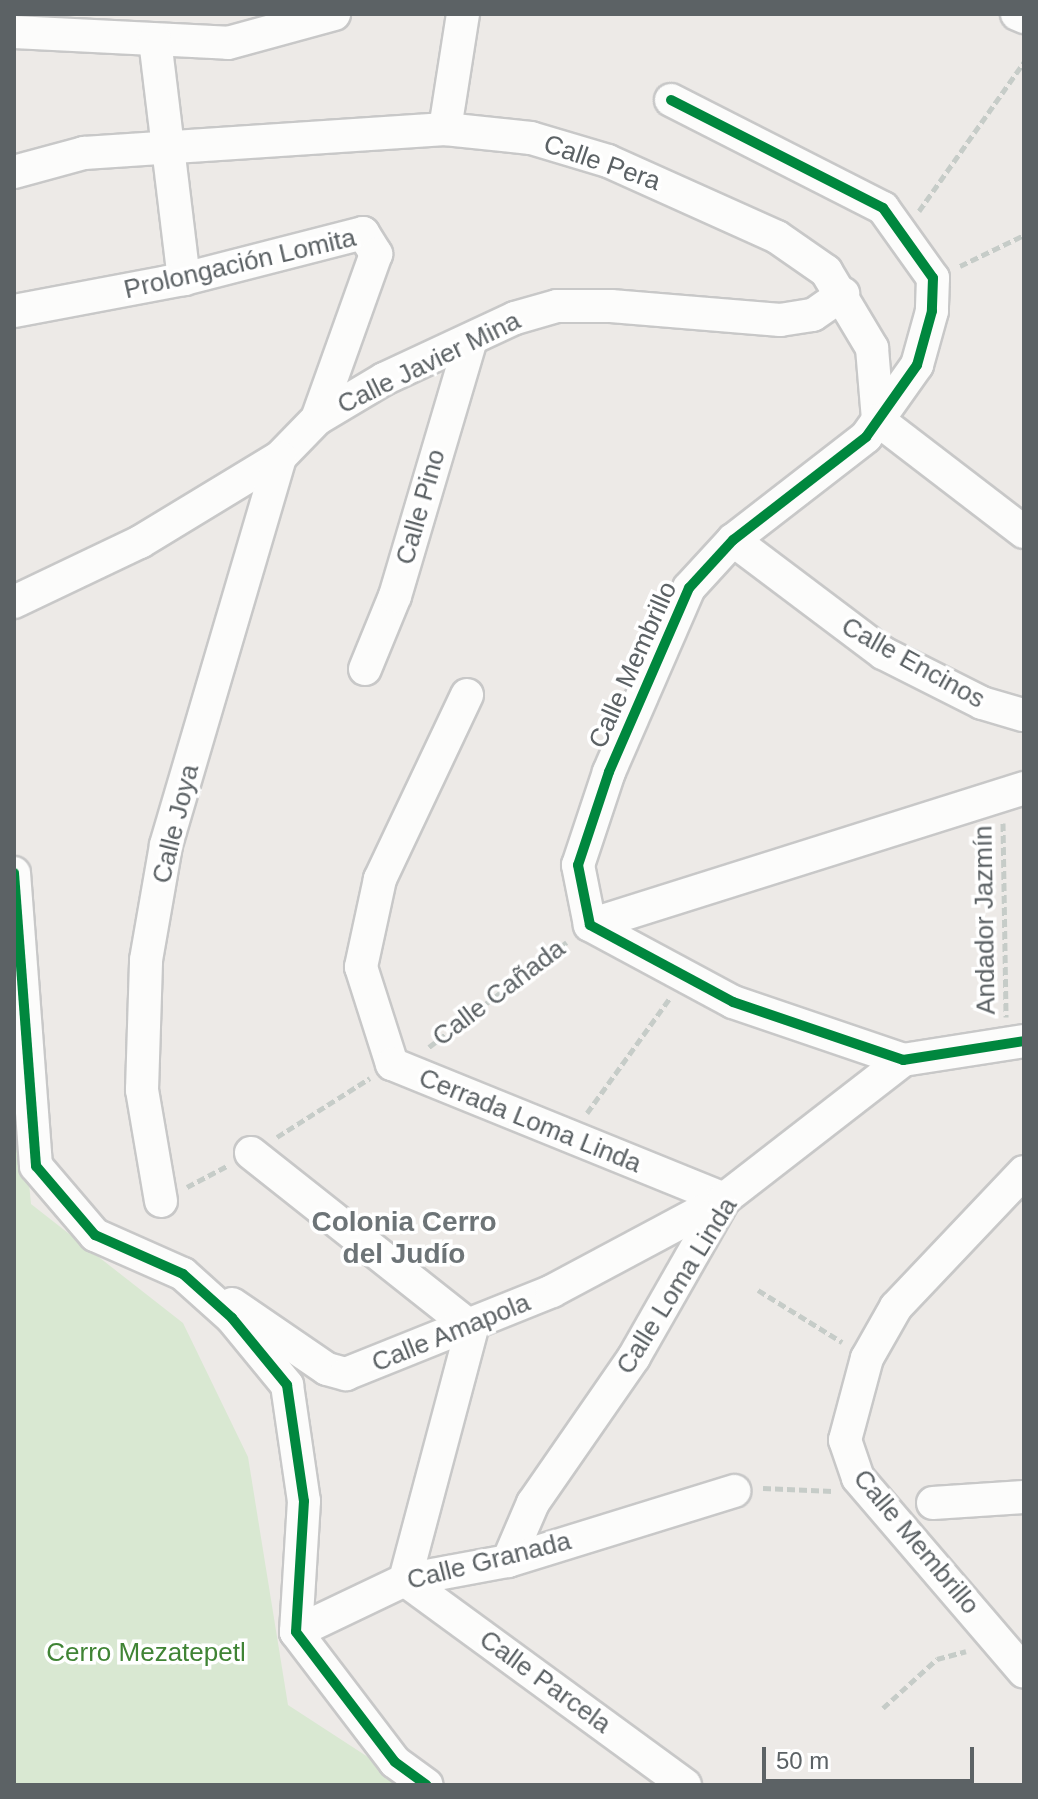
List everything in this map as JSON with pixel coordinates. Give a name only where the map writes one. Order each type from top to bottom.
[{"type":"street","points":[[14,32],[228,43],[334,14]]},
{"type":"street","points":[[445,129],[463,14]]},
{"type":"street","points":[[1017,14],[1024,17]]},
{"type":"street","points":[[155,40],[164,147],[184,279]]},
{"type":"street","points":[[671,100],[826,175],[883,208],[906,232],[933,278]]},
{"type":"street","name":"Calle Pera","points":[[14,172],[84,153],[164,147],[445,129],[531,138],[657,180],[777,237],[826,271],[843,294],[872,348],[878,420]]},
{"type":"street","name":"Prolongación Lomita","points":[[14,311],[184,279],[363,233],[373,240],[376,254],[317,419]]},
{"type":"street","name":"Calle Membrillo","points":[[590,925],[578,865],[609,772],[689,588],[733,540],[845,455],[878,420],[917,365],[933,278]]},
{"type":"street","name":"Calle Javier Mina","points":[[14,602],[140,542],[280,457],[317,419],[384,379],[557,306],[780,320],[813,315],[843,294]]},
{"type":"street","name":"Calle Pino","points":[[365,669],[395,596],[470,343]]},
{"type":"street","points":[[878,420],[1024,532]]},
{"type":"street","name":"Calle Joya","points":[[161,1201],[142,1090],[146,960],[166,845],[280,457]]},
{"type":"street","name":"Calle Encinos","points":[[733,540],[883,653],[982,703],[1023,715]]},
{"type":"street","name":"Cerrada Loma Linda","points":[[467,695],[380,879],[361,967],[392,1064],[568,1140],[724,1199]]},
{"type":"street","name":"Calle Cañada","points":[[590,925],[1013,793]]},
{"type":"street","points":[[14,873],[36,1166],[95,1235],[183,1274],[232,1318],[287,1385],[304,1501],[296,1632],[395,1762],[427,1785]]},
{"type":"street","points":[[590,925],[684,977],[903,1060],[1015,1041]]},
{"type":"street","name":"Calle Loma Linda","points":[[508,1561],[533,1503],[634,1357],[724,1199],[903,1060]]},
{"type":"street","points":[[251,1153],[472,1328],[405,1580]]},
{"type":"street","name":"Calle Membrillo","points":[[1024,1172],[896,1307],[867,1358],[848,1417],[848,1457],[1024,1672]]},
{"type":"street","name":"Calle Amapola","points":[[183,1274],[327,1369],[346,1374],[472,1328],[724,1199]]},
{"type":"street","name":"Calle Granada","points":[[296,1632],[405,1580],[508,1561],[734,1491]]},
{"type":"street","points":[[933,1503],[1024,1497]]},
{"type":"street","name":"Calle Parcela","points":[[405,1580],[685,1785]]},
{"type":"path","points":[[906,232],[1024,62]]},
{"type":"path","points":[[933,278],[1024,235]]},
{"type":"path","points":[[568,1140],[684,977]]},
{"type":"path","points":[[758,1290],[867,1358]]},
{"type":"path","points":[[883,1708],[937,1659],[998,1641]]},
{"type":"green space","name":"Cerro Mezatepetl","points":[[14,1025],[31,1204],[183,1323],[248,1457],[288,1705],[411,1785],[14,1785]]},
{"type":"cycle path","points":[[671,100],[883,208],[933,278],[932,311],[917,365],[866,437],[733,540],[689,588],[609,772],[578,865],[590,925],[733,1002],[903,1060],[1024,1041]]},
{"type":"cycle path","points":[[14,873],[36,1166],[95,1235],[183,1274],[232,1318],[287,1385],[304,1501],[296,1632],[395,1762],[427,1785]]},
{"type":"district","name":"Colonia Cerro del Judío","points":[[404,1238]]}]
